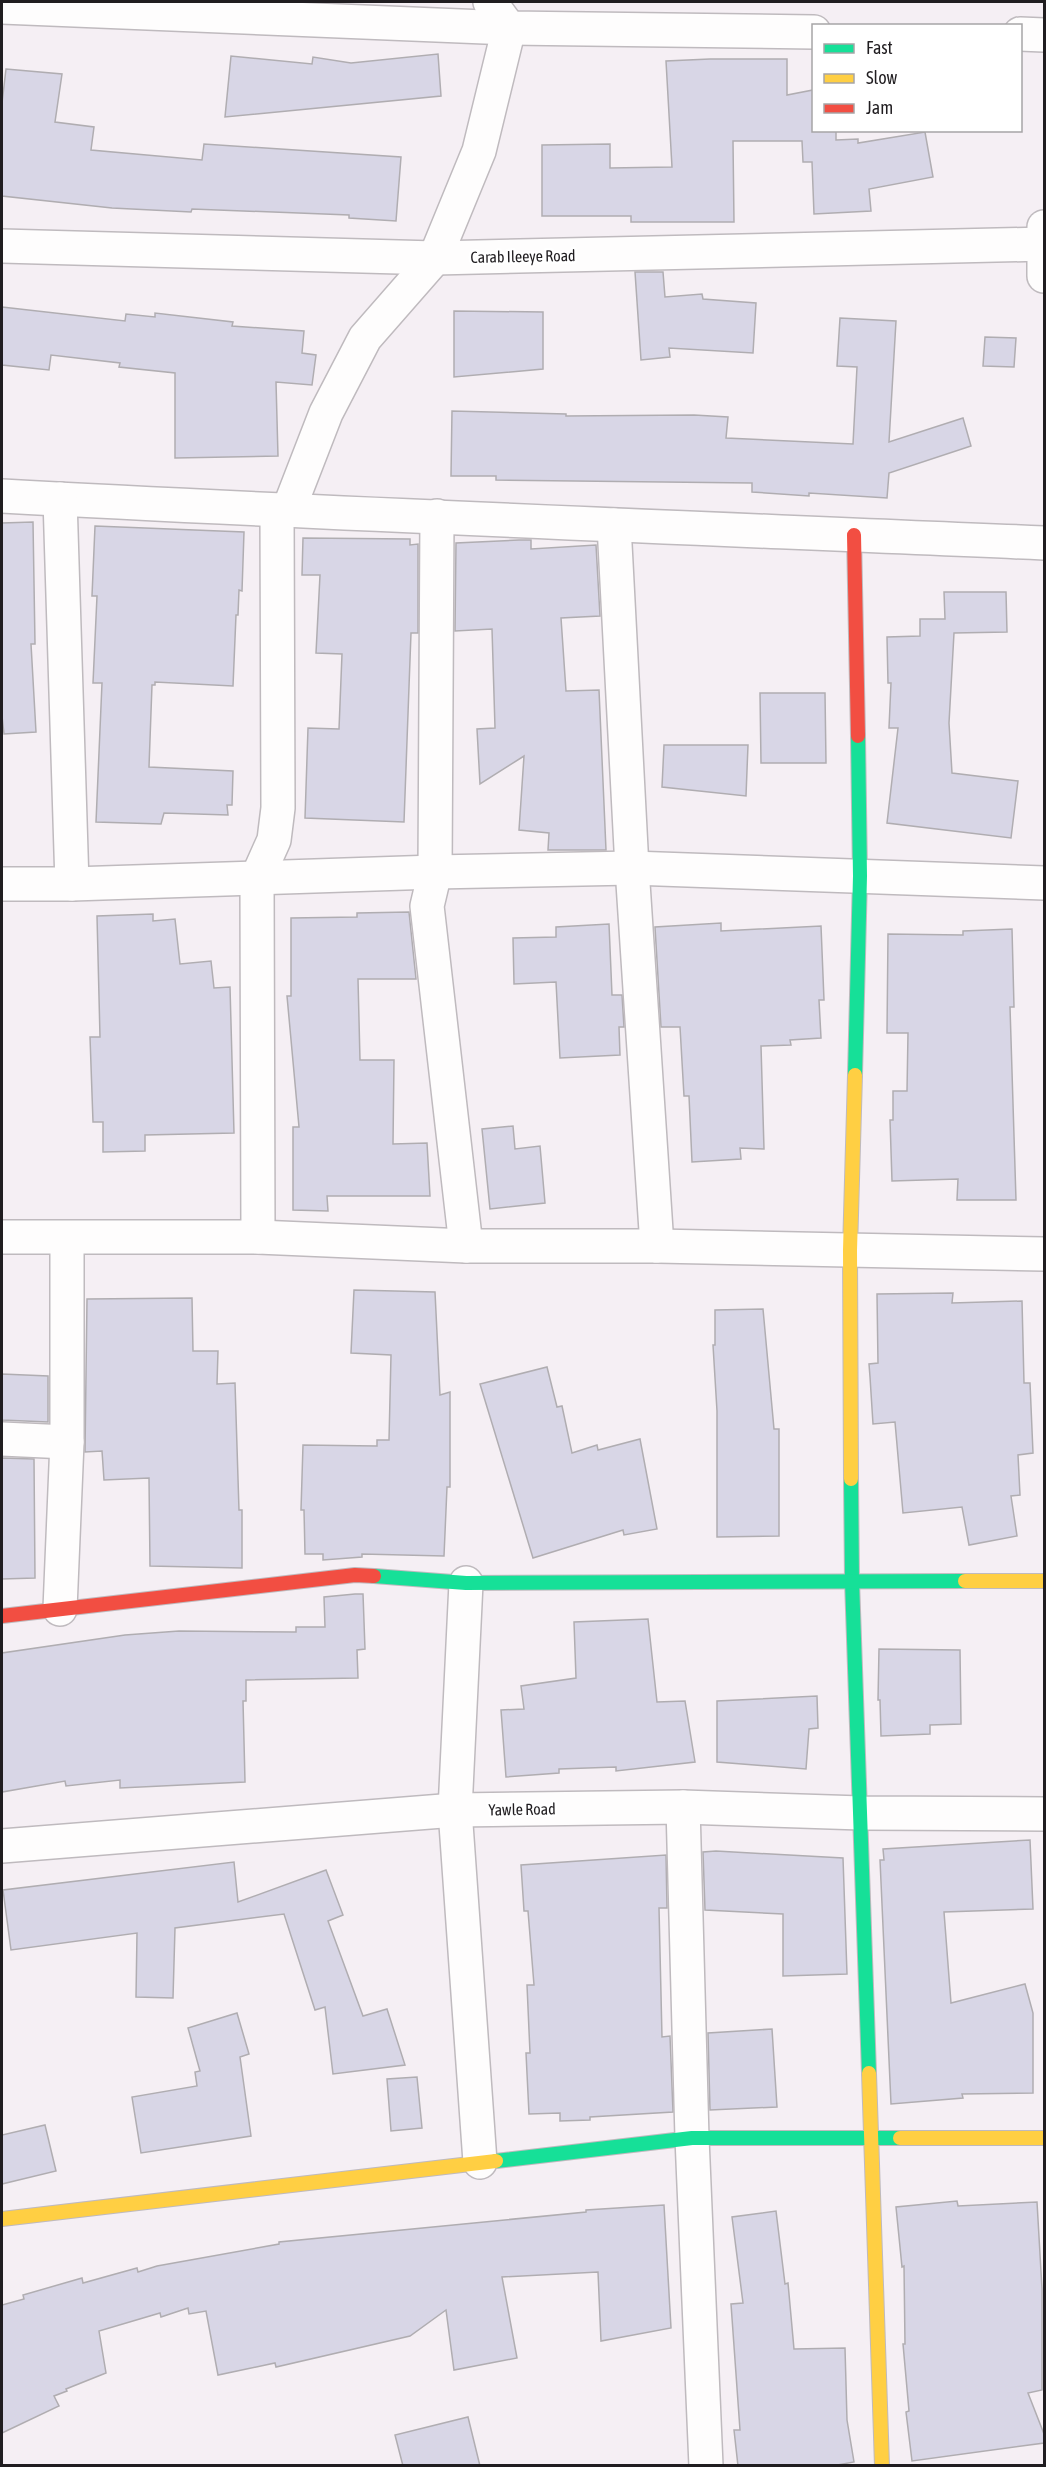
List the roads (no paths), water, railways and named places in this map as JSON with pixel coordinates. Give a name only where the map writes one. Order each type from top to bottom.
[{"type":"street","points":[[258,1237],[257,878],[274,840],[278,808],[283,511],[326,413],[365,338],[435,258],[479,151],[509,28],[490,2]]},
{"type":"street","points":[[2,7],[509,28],[812,32]]},
{"type":"street","points":[[1022,34],[1044,35]]},
{"type":"street","points":[[1044,239],[1044,276]]},
{"type":"street","name":"Carab Ileeye Road","points":[[2,246],[435,258],[1044,239]]},
{"type":"street","points":[[2,496],[283,511],[1044,543]]},
{"type":"street","points":[[60,499],[72,884]]},
{"type":"street","points":[[437,516],[435,872],[427,906],[466,1246]]},
{"type":"street","points":[[614,525],[632,868],[657,1246]]},
{"type":"street","points":[[854,535],[860,876],[850,1250],[852,1581],[882,2466]]},
{"type":"street","points":[[2,884],[632,868],[1044,883]]},
{"type":"street","points":[[2,1237],[258,1237],[466,1246],[657,1246],[1044,1254]]},
{"type":"street","points":[[60,1609],[66,1442],[67,1238]]},
{"type":"street","points":[[2,1439],[66,1442]]},
{"type":"street","points":[[2,1616],[355,1575],[466,1583],[1044,1581]]},
{"type":"street","points":[[466,1583],[455,1810],[480,2162]]},
{"type":"street","points":[[683,1807],[692,2138],[706,2466]]},
{"type":"street","name":"Yawle Road","points":[[2,1846],[455,1810],[683,1807],[861,1813],[1044,1814]]},
{"type":"street","points":[[2,2219],[692,2138],[1044,2138]]}]
